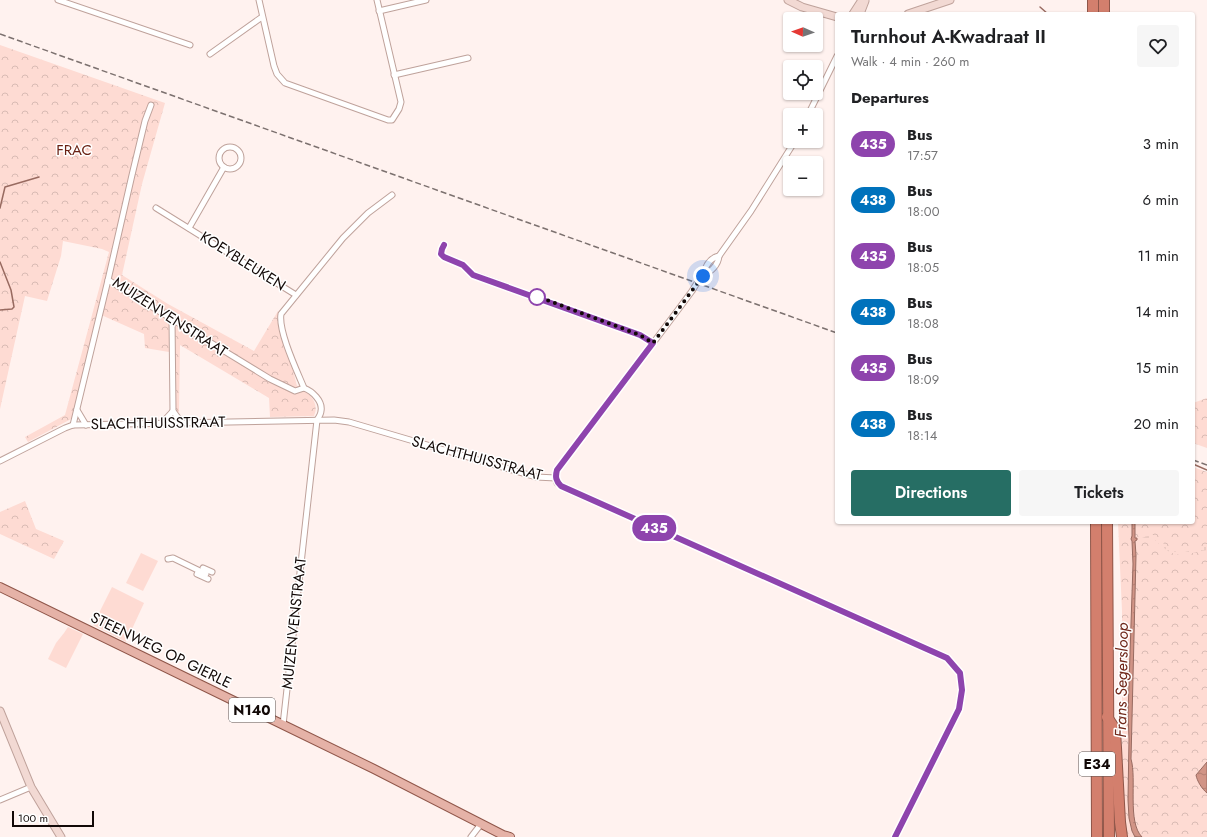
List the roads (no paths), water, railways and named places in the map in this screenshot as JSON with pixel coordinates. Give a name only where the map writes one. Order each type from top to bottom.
[{"type":"highway","points":[[1093,0],[1093,12]]},
{"type":"highway","points":[[1104,0],[1104,12]]},
{"type":"highway","name":"E34","points":[[1096,524],[1097,837]]},
{"type":"highway","name":"E34","points":[[1107,524],[1109,837]]},
{"type":"highway","name":"E34","points":[[1108,717],[1115,729],[1122,837]]},
{"type":"main road","name":"STEENWEG OP GIERLE","points":[[0,587],[506,836]]},
{"type":"street","points":[[58,0],[190,45]]},
{"type":"street","points":[[259,0],[274,66],[277,74],[285,83],[388,120],[392,120],[401,105],[377,0]]},
{"type":"street","points":[[379,11],[426,0]]},
{"type":"street","points":[[788,0],[802,8],[835,16]]},
{"type":"street","points":[[855,12],[863,0]]},
{"type":"street","points":[[860,12],[863,0]]},
{"type":"street","points":[[914,12],[950,0]]},
{"type":"street","points":[[210,54],[262,17]]},
{"type":"street","points":[[394,75],[468,58]]},
{"type":"street","points":[[811,108],[835,60]]},
{"type":"street","name":"MUIZENVENSTRAAT","points":[[150,104],[108,280],[270,379],[295,391],[304,388]]},
{"type":"street","points":[[227,146],[236,148],[240,152],[241,156],[241,161],[238,166],[229,169],[224,167],[219,160],[220,151],[227,146]]},
{"type":"street","points":[[556,478],[557,470],[703,276],[707,275],[714,269],[718,262],[719,256],[759,199],[791,148]]},
{"type":"street","name":"KOEYBLEUKEN","points":[[189,228],[224,167]]},
{"type":"street","name":"MUIZENVENSTRAAT","points":[[282,725],[317,420],[321,412],[320,402],[304,388],[281,325],[282,314],[343,238],[368,213],[392,195]]},
{"type":"street","name":"KOEYBLEUKEN","points":[[156,208],[296,295]]},
{"type":"street","points":[[478,276],[640,335],[653,343]]},
{"type":"street","points":[[73,425],[108,280]]},
{"type":"street","points":[[172,319],[173,411],[182,423]]},
{"type":"street","points":[[77,410],[86,425]]},
{"type":"street","points":[[162,423],[173,411]]},
{"type":"street","name":"SLACHTHUISSTRAAT","points":[[0,461],[73,425],[317,420],[349,422],[536,477],[556,478],[557,483],[567,489],[947,658],[960,673],[962,690],[959,709],[895,837]]},
{"type":"street","points":[[168,559],[173,558],[212,572]]},
{"type":"street","points":[[200,568],[197,577],[208,580],[197,574],[198,572],[205,575],[206,574],[200,568]]},
{"type":"street","points":[[0,711],[31,787],[61,837]]},
{"type":"street","points":[[0,800],[31,787]]},
{"type":"street","points":[[470,837],[481,824]]},
{"type":"water","points":[[1132,524],[1135,524],[1135,538],[1137,538],[1137,540],[1135,541],[1136,555],[1131,759],[1133,767],[1135,821],[1137,830],[1142,837],[1135,837],[1132,831],[1129,818],[1128,800],[1128,714],[1133,564]]},
{"type":"water","points":[[1207,762],[1207,793],[1200,785],[1196,775]]},
{"type":"waterway","points":[[1040,7],[1046,12]]},
{"type":"waterway","points":[[0,208],[5,187],[39,177]]},
{"type":"waterway","points":[[0,262],[11,290],[14,307],[12,309],[0,310]]},
{"type":"waterway","points":[[1195,465],[1207,470]]},
{"type":"railway","points":[[0,34],[835,332]]},
{"type":"railway","points":[[1195,461],[1207,465]]},
{"type":"park label","name":"FRAC","points":[[74,150]]},
{"type":"water label","name":"Frans Segersloop","points":[[1121,680]]}]
